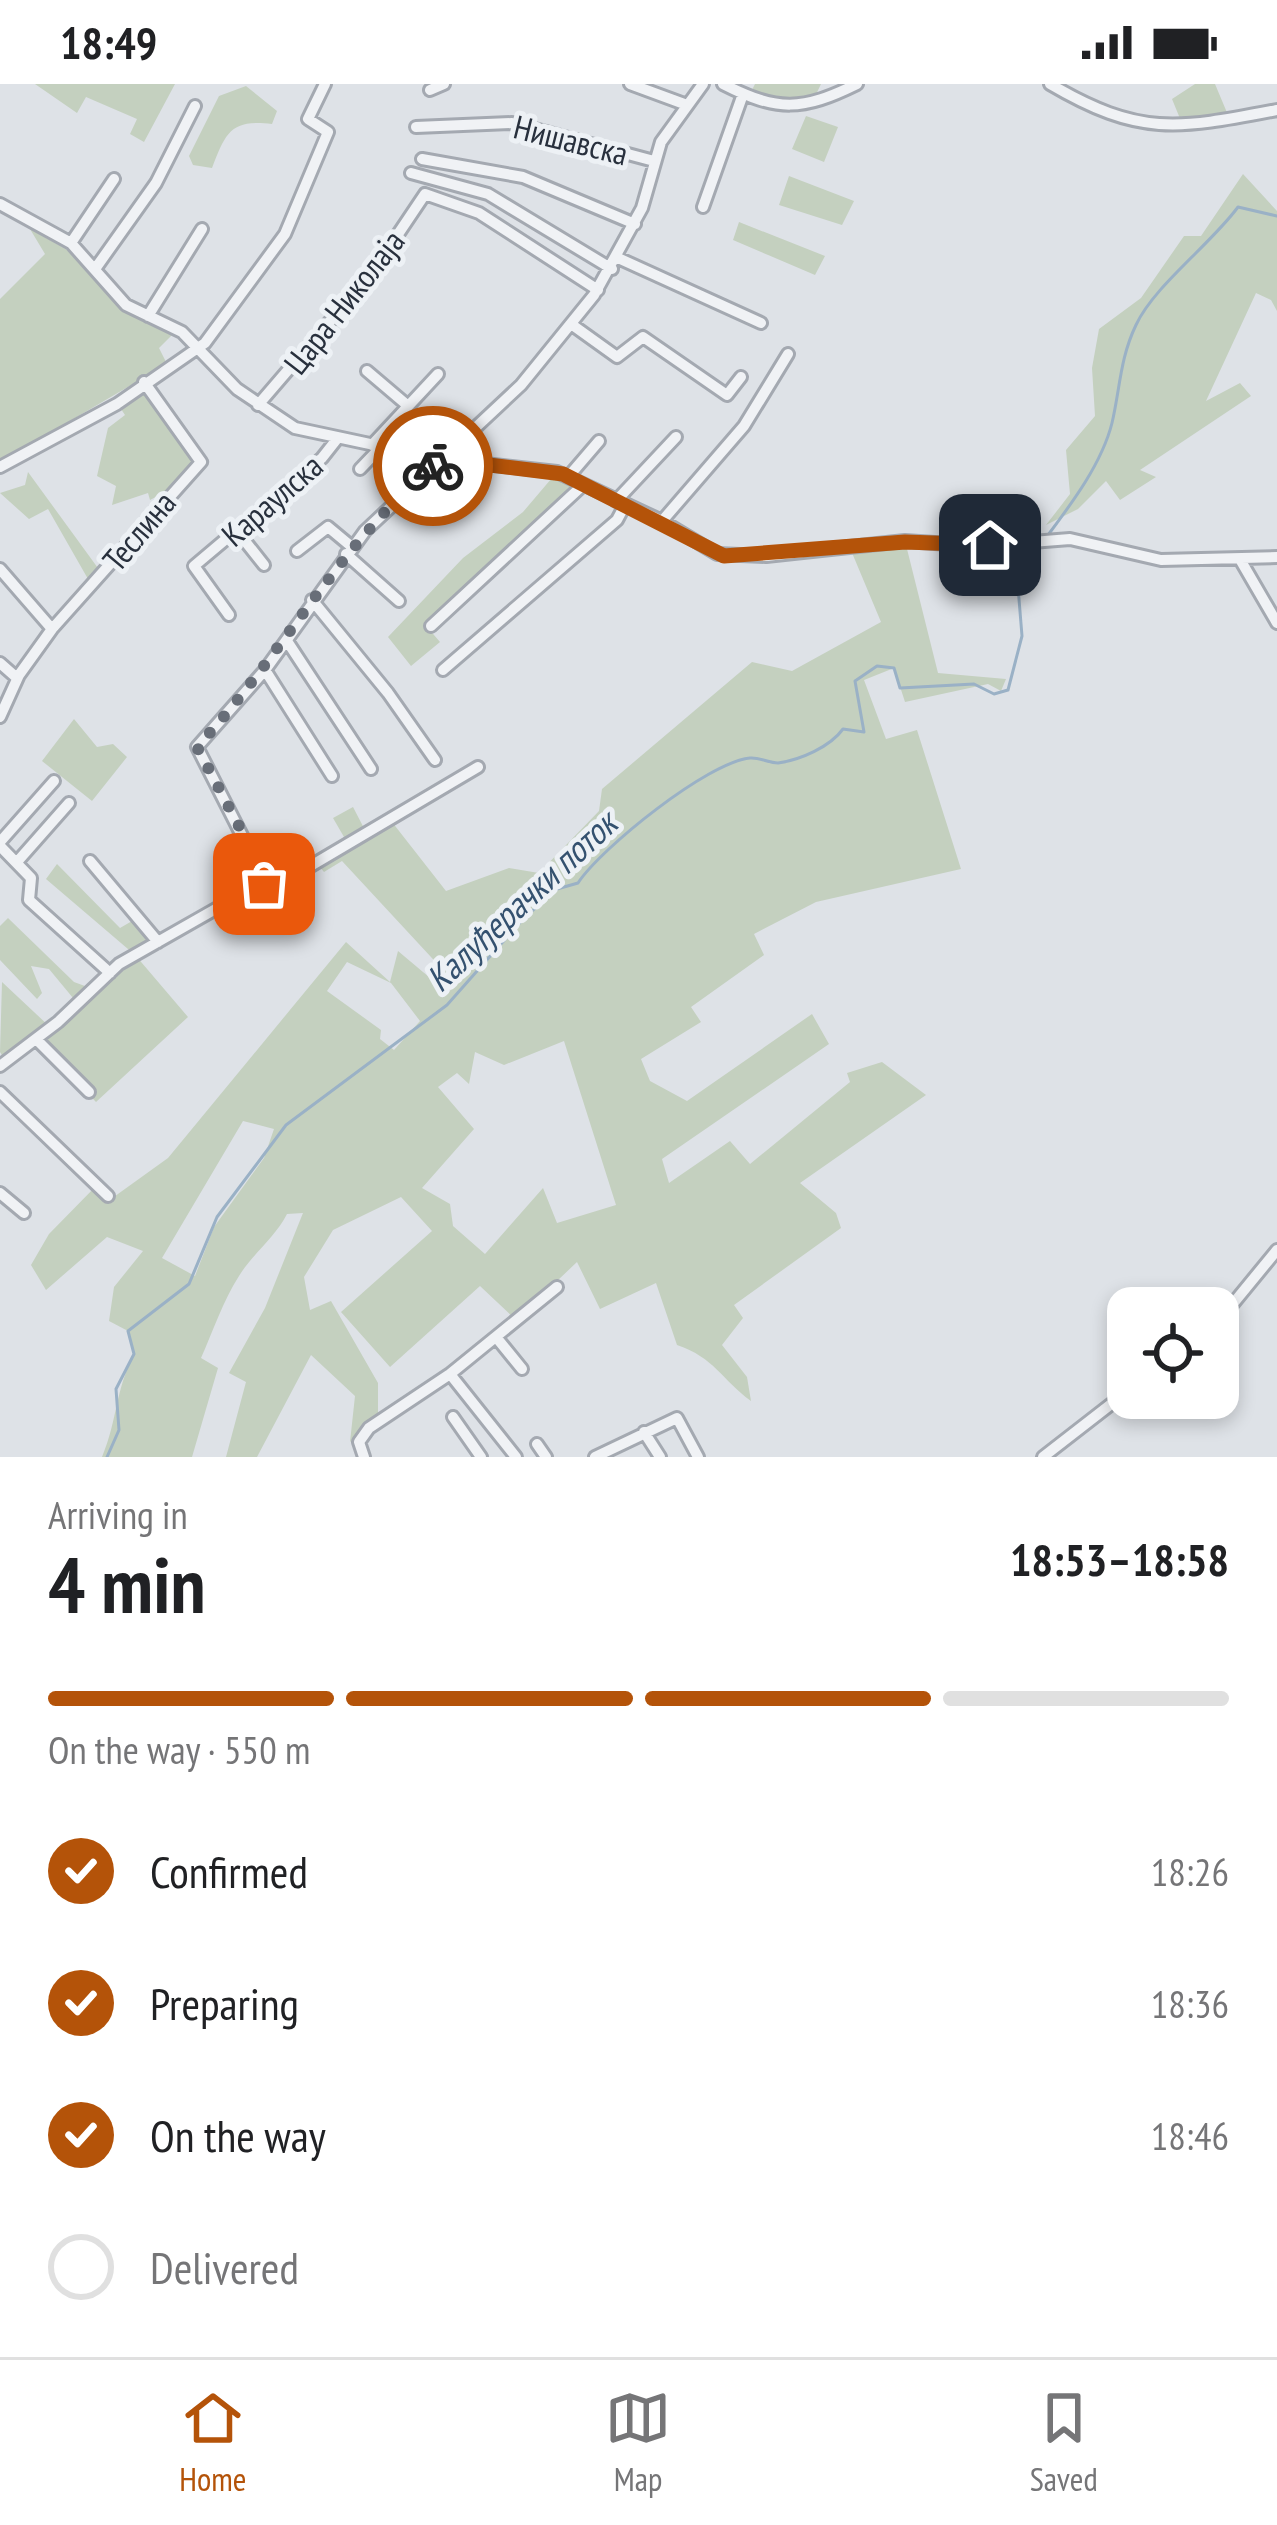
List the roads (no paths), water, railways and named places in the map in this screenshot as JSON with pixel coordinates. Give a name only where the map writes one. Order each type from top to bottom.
[{"type":"street","points":[[0,467],[117,404],[199,348],[261,273],[299,206],[328,136],[308,121],[325,84]]},
{"type":"street","points":[[430,90],[445,84]]},
{"type":"street","points":[[265,881],[197,747],[265,670],[349,551],[521,385],[598,290],[635,224],[654,161],[703,84]]},
{"type":"street","points":[[723,84],[743,94],[806,106],[856,84]]},
{"type":"street","points":[[1050,84],[1114,117],[1160,126],[1277,110]]},
{"type":"street","points":[[630,85],[687,105]]},
{"type":"street","points":[[703,207],[743,94]]},
{"type":"street","points":[[95,269],[156,183],[195,106]]},
{"type":"street","name":"Нишавска","points":[[416,127],[512,123],[654,161]]},
{"type":"street","points":[[422,159],[524,177],[635,224]]},
{"type":"street","points":[[411,173],[488,194],[615,264],[761,323]]},
{"type":"street","points":[[71,243],[114,179]]},
{"type":"street","name":"Цара Николаја","points":[[258,405],[374,270],[423,195],[479,213],[598,290]]},
{"type":"street","points":[[0,204],[71,243],[126,305],[176,328],[258,405],[295,428],[440,459],[569,476],[717,554],[766,556],[905,542],[1080,539],[1147,558],[1241,561],[1277,557]]},
{"type":"street","points":[[148,316],[202,229]]},
{"type":"street","points":[[571,324],[617,357],[643,337],[727,395],[741,376]]},
{"type":"street","points":[[662,521],[744,426],[788,354]]},
{"type":"street","points":[[367,371],[407,406]]},
{"type":"street","points":[[360,469],[407,406],[438,374]]},
{"type":"street","name":"Теслина","points":[[0,717],[17,678],[52,628],[200,462],[144,382]]},
{"type":"street","points":[[442,670],[617,520],[621,503],[676,437]]},
{"type":"street","name":"Караулска","points":[[229,615],[194,566],[322,458],[337,439]]},
{"type":"street","points":[[569,476],[599,441]]},
{"type":"street","points":[[431,626],[583,485]]},
{"type":"street","points":[[298,551],[328,527],[399,602]]},
{"type":"street","points":[[237,531],[265,565]]},
{"type":"street","points":[[1241,561],[1277,623]]},
{"type":"street","points":[[0,569],[52,628]]},
{"type":"street","points":[[312,600],[435,760]]},
{"type":"street","points":[[287,641],[371,769]]},
{"type":"street","points":[[0,663],[17,678]]},
{"type":"street","points":[[265,670],[332,776]]},
{"type":"street","points":[[0,1066],[110,973],[158,942],[265,881],[292,877],[478,767]]},
{"type":"street","points":[[54,781],[0,844],[32,878],[29,900],[110,973]]},
{"type":"street","points":[[17,862],[69,803]]},
{"type":"street","points":[[90,861],[158,942]]},
{"type":"street","points":[[36,1039],[89,1092]]},
{"type":"street","points":[[0,1092],[108,1196]]},
{"type":"street","points":[[0,1193],[24,1213]]},
{"type":"street","points":[[1239,1297],[1276,1253]]},
{"type":"street","points":[[364,1457],[360,1438],[382,1418],[450,1374],[557,1287]]},
{"type":"street","points":[[496,1337],[522,1370]]},
{"type":"street","points":[[450,1374],[516,1457]]},
{"type":"street","points":[[1043,1457],[1107,1407]]},
{"type":"street","points":[[453,1417],[481,1457]]},
{"type":"street","points":[[596,1457],[677,1418],[698,1457]]},
{"type":"street","points":[[644,1432],[660,1457]]},
{"type":"street","points":[[537,1444],[546,1457]]},
{"type":"waterway","name":"Калуђерачки поток","points":[[1024,538],[1048,535],[1094,468],[1112,423],[1123,362],[1144,310],[1238,207],[1277,216]]},
{"type":"waterway","name":"Калуђерачки поток","points":[[107,1457],[119,1430],[116,1389],[134,1354],[128,1331],[189,1284],[217,1217],[286,1125],[447,1005],[523,919],[557,889],[578,883],[631,829],[683,790],[731,763],[750,758],[787,761],[823,747],[843,729],[864,732],[855,681],[877,666],[894,668],[900,688],[974,684],[994,694],[1008,690],[1022,636],[1015,550]]}]
